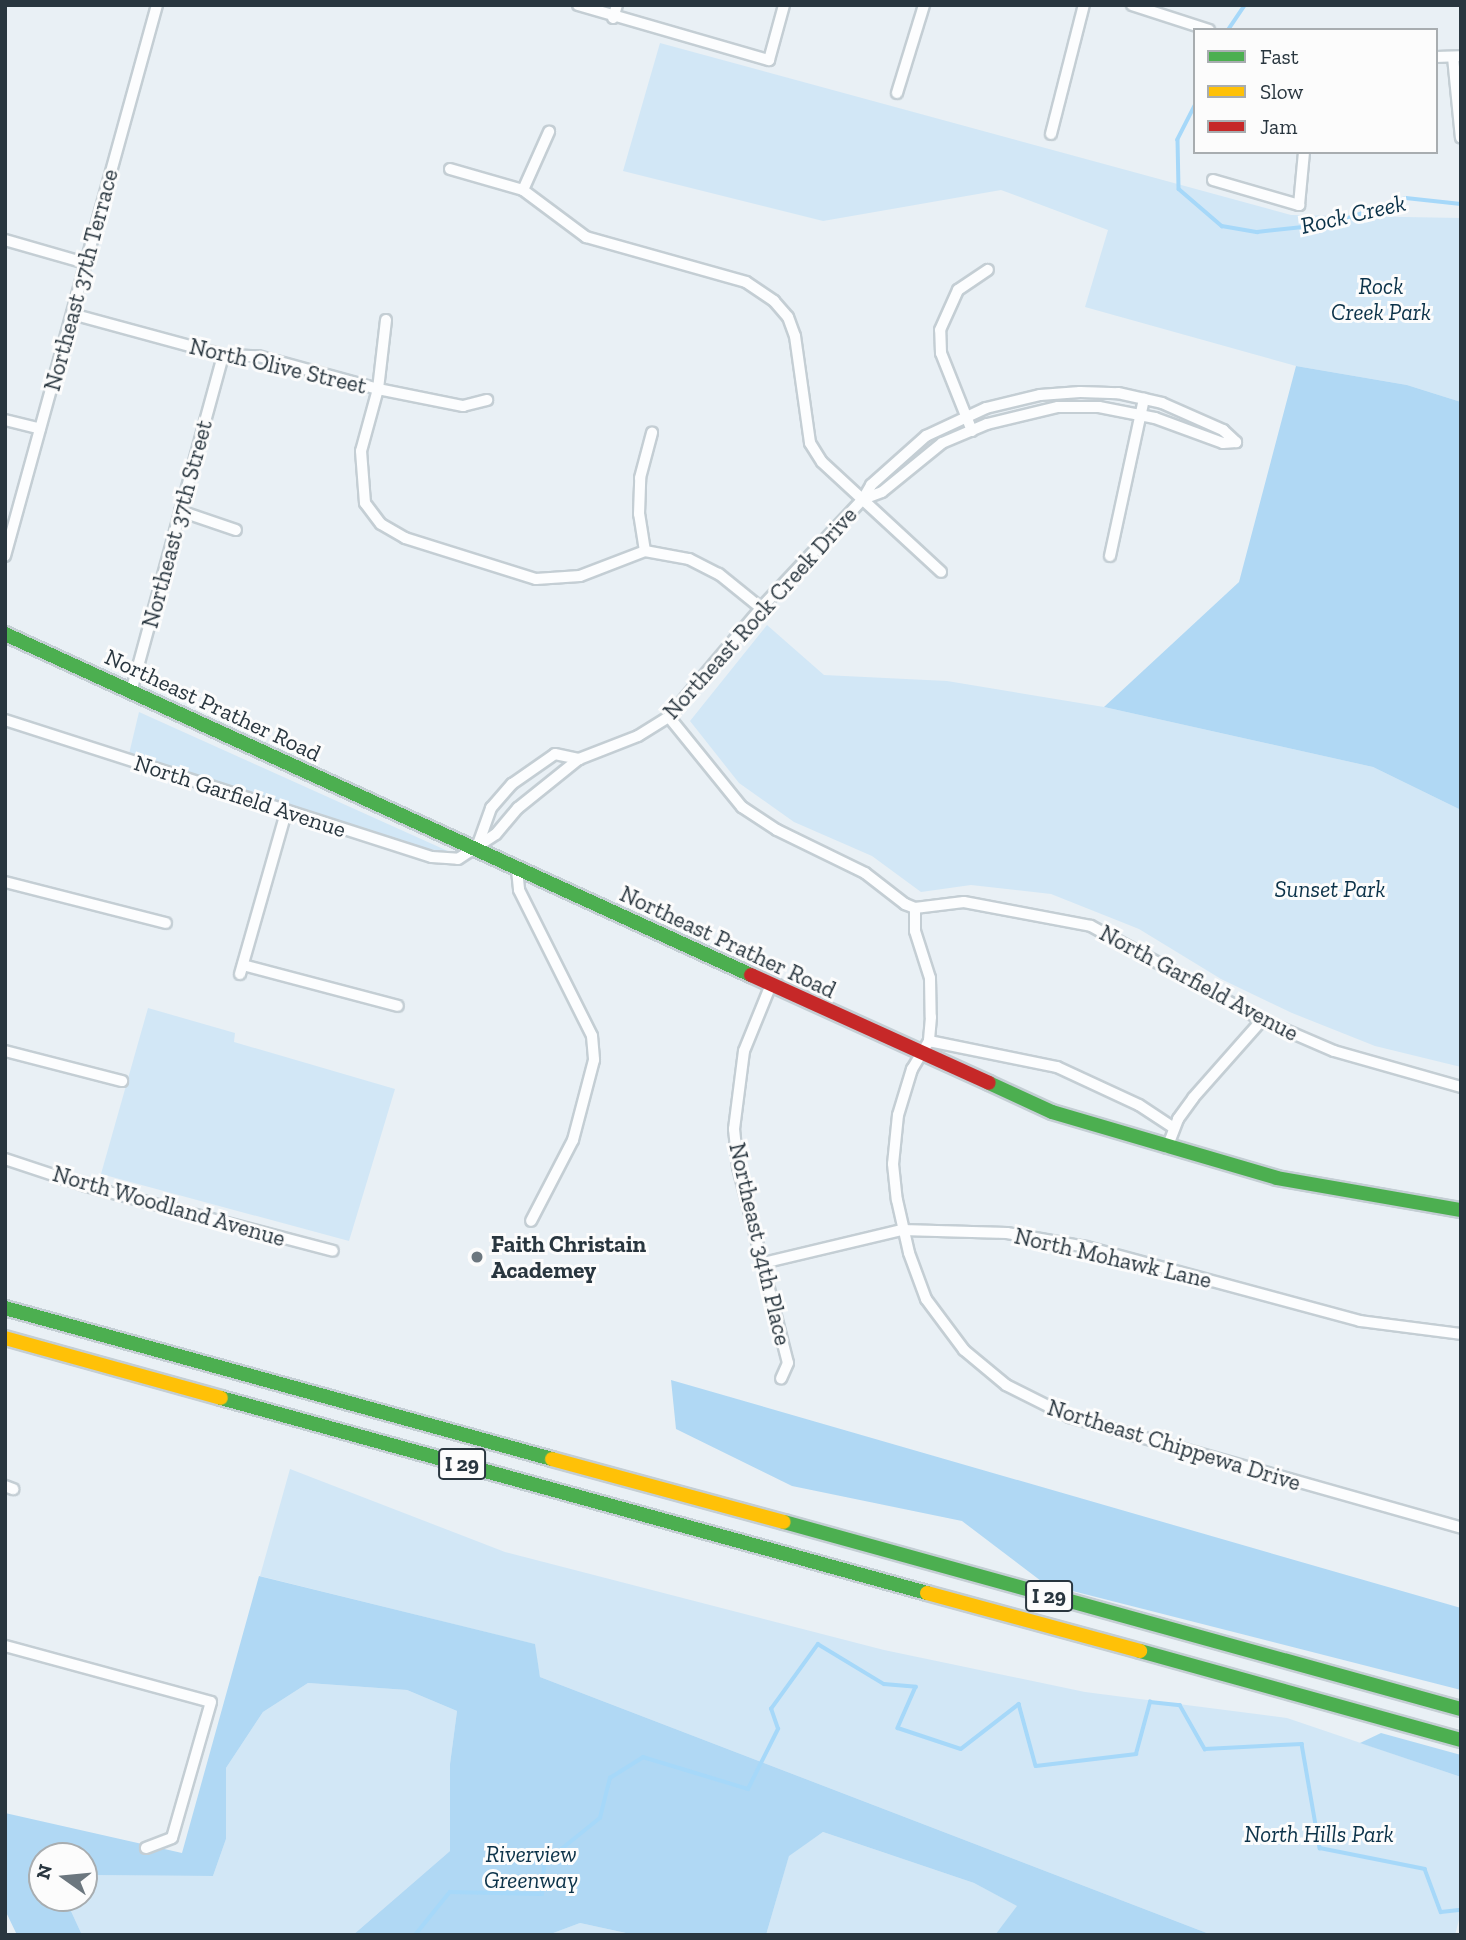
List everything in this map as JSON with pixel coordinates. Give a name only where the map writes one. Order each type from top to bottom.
[{"type":"main road","name":"Northeast Prather Road","points":[[5,634],[770,987],[1052,1112],[1167,1148],[1277,1178],[1461,1210]]},
{"type":"main road","name":"I 29","points":[[5,1308],[1461,1709]]},
{"type":"main road","name":"I 29","points":[[5,1338],[1461,1741]]},
{"type":"street","name":"Northeast 37th Terrace","points":[[5,556],[157,5]]},
{"type":"street","points":[[578,5],[613,18],[769,60],[784,5]]},
{"type":"street","points":[[613,18],[617,5]]},
{"type":"street","points":[[897,93],[924,5]]},
{"type":"street","points":[[1051,134],[1084,5]]},
{"type":"street","points":[[1132,5],[1203,28]]},
{"type":"street","points":[[1438,57],[1457,57],[1461,138]]},
{"type":"street","points":[[523,190],[549,132]]},
{"type":"street","points":[[1213,180],[1299,205],[1304,154]]},
{"type":"street","points":[[450,169],[523,190],[586,237],[746,282],[774,301],[788,317],[795,337],[810,443],[822,462],[941,572]]},
{"type":"street","points":[[5,240],[85,263]]},
{"type":"street","points":[[972,430],[941,353],[940,330],[958,290],[988,270]]},
{"type":"street","name":"North Olive Street","points":[[72,314],[223,355],[258,356],[378,389],[463,406],[487,400]]},
{"type":"street","points":[[386,320],[378,389],[361,451],[365,503],[380,524],[405,538],[536,579],[580,576],[645,551],[690,558],[719,574],[761,608]]},
{"type":"street","name":"Northeast 37th Street","points":[[131,692],[223,355]]},
{"type":"street","name":"Northeast Rock Creek Drive","points":[[475,851],[518,808],[579,759],[638,736],[669,717],[761,608],[863,499],[880,475],[926,436],[966,417],[1040,395],[1118,393],[1144,399],[1223,430],[1236,442],[1223,443],[1141,415],[1099,407],[1058,407],[972,430],[942,443],[883,492],[863,499]]},
{"type":"street","points":[[1110,556],[1144,399]]},
{"type":"street","points":[[5,420],[40,429]]},
{"type":"street","points":[[645,551],[639,514],[640,478],[652,433]]},
{"type":"street","points":[[180,512],[236,530]]},
{"type":"street","points":[[669,717],[724,789],[758,820],[865,873],[915,908],[915,931],[932,988],[929,1041],[1057,1067],[1139,1105],[1174,1128]]},
{"type":"street","name":"North Garfield Avenue","points":[[5,720],[432,857],[458,859],[475,851]]},
{"type":"street","name":"Northeast Rock Creek Drive","points":[[475,851],[491,808],[512,783],[555,754],[579,759]]},
{"type":"street","points":[[286,812],[242,969],[398,1006]]},
{"type":"street","points":[[517,870],[519,890],[592,1036],[594,1060],[573,1140],[531,1221]]},
{"type":"street","points":[[5,882],[166,923]]},
{"type":"street","name":"North Garfield Avenue","points":[[915,908],[964,902],[1091,926],[1262,1020],[1358,1059],[1461,1087]]},
{"type":"street","name":"Northeast 34th Place","points":[[770,987],[744,1051],[734,1129],[738,1167],[788,1363],[782,1379]]},
{"type":"street","points":[[1167,1148],[1174,1128],[1193,1098],[1262,1020]]},
{"type":"street","name":"Northeast Chippewa Drive","points":[[929,1041],[919,1055],[902,1096],[894,1143],[902,1230],[926,1299],[947,1329],[984,1368],[1021,1395],[1070,1417],[1461,1528]]},
{"type":"street","points":[[5,1051],[122,1082]]},
{"type":"street","name":"North Woodland Avenue","points":[[5,1159],[86,1186],[333,1251]]},
{"type":"street","name":"North Mohawk Lane","points":[[763,1263],[902,1230],[1038,1238],[1347,1318],[1461,1334]]},
{"type":"street","points":[[5,1646],[211,1702],[172,1838],[146,1848]]},
{"type":"green space","name":"Rock Creek Park","points":[[660,43],[1291,215],[1461,218],[1461,402],[1407,385],[1296,366],[1085,307],[1108,230],[1001,190],[823,221],[623,171]]},
{"type":"green space","points":[[1296,366],[1407,385],[1461,402],[1461,810],[1373,767],[1104,707],[1239,582]]},
{"type":"green space","name":"Sunset Park","points":[[767,625],[824,675],[947,681],[1104,707],[1373,767],[1461,810],[1461,1067],[1375,1046],[1292,1013],[1221,979],[1139,929],[1051,894],[971,885],[921,892],[872,856],[794,822],[739,783],[690,721]]},
{"type":"green space","points":[[139,712],[450,852],[421,848],[129,754]]},
{"type":"green space","points":[[148,1008],[235,1033],[234,1042],[395,1089],[349,1241],[101,1174]]},
{"type":"green space","points":[[671,1380],[1461,1608],[1461,1690],[1045,1584],[962,1521],[792,1486],[676,1429]]},
{"type":"green space","name":"North Hills Park","points":[[290,1469],[505,1552],[884,1650],[1085,1692],[1287,1718],[1461,1777],[1461,1912],[1455,1935],[1212,1935],[540,1677],[534,1644],[260,1576]]},
{"type":"green space","name":"Riverview Greenway","points":[[259,1576],[535,1644],[540,1677],[1212,1935],[995,1935],[1017,1906],[974,1883],[823,1832],[789,1856],[766,1935],[635,1935],[580,1923],[548,1935],[353,1935],[450,1851],[450,1764],[457,1711],[407,1690],[308,1683],[263,1712],[226,1768],[226,1839],[213,1876],[98,1875],[98,1842],[28,1842],[28,1912],[71,1912],[82,1935],[17,1935],[5,1910],[5,1813],[182,1853]]},
{"type":"green space","points":[[308,1683],[407,1690],[457,1711],[450,1764],[450,1851],[353,1935],[82,1935],[71,1912],[98,1912],[98,1875],[213,1876],[226,1839],[226,1768],[263,1712]]},
{"type":"green space","points":[[1381,1733],[1461,1755],[1461,1777],[1360,1743]]},
{"type":"green space","points":[[823,1832],[974,1883],[1018,1906],[995,1935],[766,1935],[789,1855]]},
{"type":"green space","points":[[580,1923],[635,1935],[548,1935]]},
{"type":"waterway","name":"Rock Creek","points":[[1229,28],[1245,5]]},
{"type":"waterway","name":"Rock Creek","points":[[1193,110],[1178,140],[1179,189],[1222,226],[1257,232],[1331,224],[1406,198],[1461,204]]},
{"type":"waterway","points":[[415,1935],[450,1892],[542,1894],[544,1863],[600,1818],[610,1778],[643,1757],[748,1789],[778,1729],[771,1709],[818,1644],[884,1684],[916,1687],[898,1728],[961,1749],[1019,1704],[1036,1766],[1136,1754],[1150,1702],[1180,1705],[1205,1749],[1302,1744],[1320,1848],[1425,1869],[1441,1912],[1461,1910]]},
{"type":"traffic: fast","points":[[5,634],[751,975]]},
{"type":"traffic: fast","points":[[989,1083],[1052,1112],[1277,1178],[1461,1210]]},
{"type":"traffic: fast","points":[[5,1308],[552,1459]]},
{"type":"traffic: fast","points":[[221,1398],[927,1593]]},
{"type":"traffic: fast","points":[[784,1522],[1461,1709]]},
{"type":"traffic: fast","points":[[1140,1651],[1461,1740]]},
{"type":"traffic: slow","points":[[5,1338],[221,1398]]},
{"type":"traffic: slow","points":[[552,1459],[784,1522]]},
{"type":"traffic: slow","points":[[927,1593],[1140,1651]]},
{"type":"traffic: jam","points":[[751,975],[989,1083]]},
{"type":"place","name":"Faith Christain Academey","points":[[477,1257]]}]
